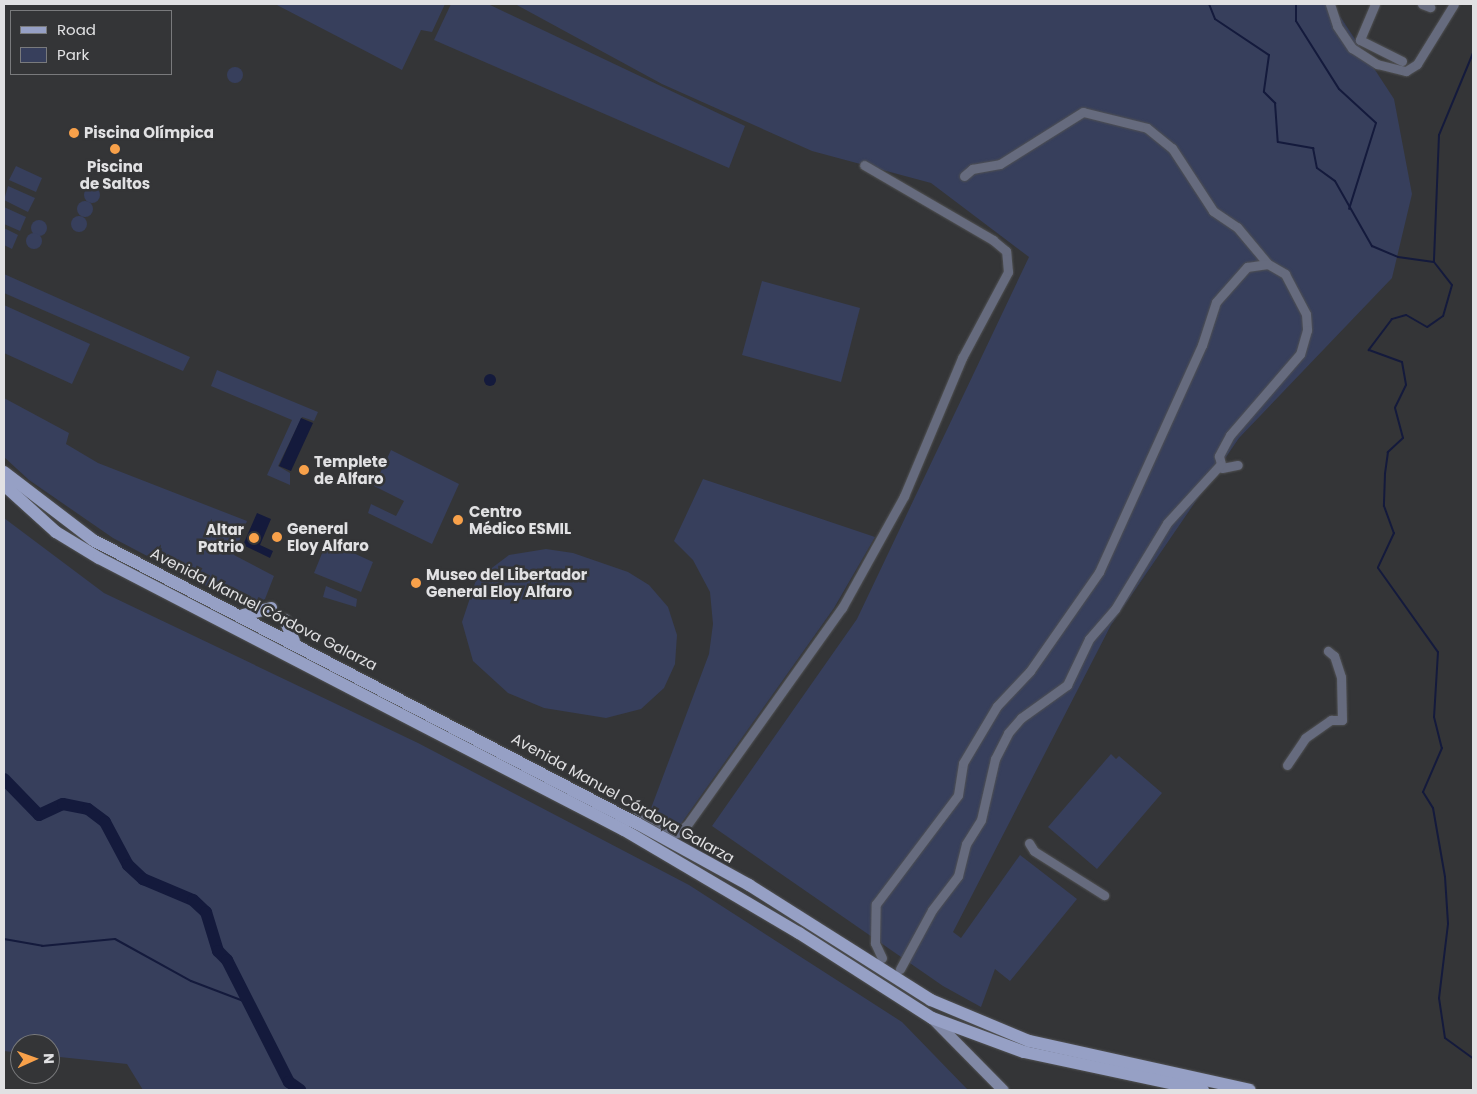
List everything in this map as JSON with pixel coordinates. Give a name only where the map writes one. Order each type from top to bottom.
[{"type":"main road","name":"Avenida Manuel Córdova Galarza","points":[[4,472],[93,540],[294,641],[715,866],[878,970],[974,1021],[1029,1041],[1233,1088],[1250,1090]]},
{"type":"main road","name":"Avenida Manuel Córdova Galarza","points":[[4,485],[56,532],[99,558],[624,830],[799,933],[932,1018],[1024,1052],[1203,1090]]},
{"type":"main road","points":[[243,615],[271,608]]},
{"type":"main road","points":[[285,620],[294,641]]},
{"type":"main road","points":[[932,1018],[1003,1090]]},
{"type":"street","points":[[1330,4],[1337,26],[1352,48],[1377,64],[1406,71],[1417,64],[1454,4]]},
{"type":"street","points":[[1375,4],[1360,40],[1402,61]]},
{"type":"street","points":[[900,969],[932,910],[958,876],[966,844],[981,820],[995,759],[1008,733],[1021,718],[1067,685],[1089,639],[1115,609],[1167,522],[1220,465],[1219,456],[1230,435],[1259,406],[1305,340],[1307,322],[1299,294],[1285,274],[1268,264],[1237,227],[1214,211],[1172,148],[1147,128],[1083,112],[1000,164],[972,170],[964,176]]},
{"type":"street","points":[[637,810],[670,831],[677,833],[687,825],[842,608],[904,496],[962,358],[1008,272],[1006,251],[992,240],[864,165]]},
{"type":"street","points":[[882,958],[875,943],[876,904],[958,795],[964,763],[997,706],[1030,671],[1099,572],[1202,345],[1216,302],[1247,268],[1268,264]]},
{"type":"street","points":[[1220,465],[1227,469],[1238,465]]},
{"type":"street","points":[[1287,765],[1305,738],[1332,720],[1342,720],[1341,677],[1334,656],[1328,652]]},
{"type":"street","points":[[1029,843],[1034,851],[1104,895]]},
{"type":"green space","points":[[275,4],[445,4],[432,32],[421,30],[402,70]]},
{"type":"green space","points":[[451,4],[488,4],[745,126],[729,168],[434,40]]},
{"type":"green space","points":[[515,4],[1332,4],[1394,99],[1412,194],[1392,278],[1239,438],[1111,625],[953,932],[961,938],[1020,855],[1077,899],[1010,981],[995,969],[981,1007],[943,986],[712,826],[857,619],[1029,257],[931,183],[812,151],[662,84]]},
{"type":"green space","points":[[235,67],[243,75],[235,83],[227,75]]},
{"type":"green space","points":[[16,166],[42,178],[36,192],[9,180]]},
{"type":"green space","points":[[8,186],[35,198],[28,212],[4,200]]},
{"type":"green space","points":[[92,187],[100,195],[92,203],[84,195]]},
{"type":"green space","points":[[85,201],[93,209],[85,217],[77,209]]},
{"type":"green space","points":[[4,207],[26,217],[20,231],[4,224]]},
{"type":"green space","points":[[79,216],[87,224],[79,232],[71,224]]},
{"type":"green space","points":[[39,220],[47,228],[39,236],[31,228]]},
{"type":"green space","points":[[4,228],[18,235],[12,249],[4,245]]},
{"type":"green space","points":[[34,233],[42,241],[34,249],[26,241]]},
{"type":"green space","points":[[4,274],[190,357],[183,371],[4,293]]},
{"type":"green space","points":[[762,281],[860,308],[841,382],[742,355]]},
{"type":"green space","points":[[4,305],[90,344],[72,384],[4,353]]},
{"type":"green space","points":[[217,370],[318,412],[314,421],[302,417],[278,466],[290,473],[290,485],[267,475],[292,420],[211,386]]},
{"type":"green space","points":[[4,398],[69,433],[66,444],[98,463],[247,521],[234,555],[274,576],[265,599],[253,607],[245,605],[170,568],[113,538],[29,480],[4,457]]},
{"type":"green space","points":[[391,450],[459,484],[432,544],[368,513],[371,504],[396,516],[404,501],[374,486]]},
{"type":"green space","points":[[703,479],[875,537],[834,608],[678,828],[650,811],[709,654],[713,624],[710,592],[693,560],[674,541]]},
{"type":"green space","points":[[4,518],[104,593],[418,743],[689,885],[902,1022],[968,1090],[143,1090],[127,1064],[60,1057],[60,1034],[10,1034],[10,1052],[4,1051]]},
{"type":"green space","points":[[327,541],[373,562],[361,592],[314,573]]},
{"type":"green space","points":[[546,549],[573,553],[628,572],[649,585],[668,607],[677,635],[675,664],[664,688],[641,709],[606,718],[544,708],[508,693],[473,661],[462,622],[476,580],[509,555]]},
{"type":"green space","points":[[326,586],[357,599],[356,607],[323,597]]},
{"type":"green space","points":[[1111,754],[1116,759],[1119,756],[1162,793],[1097,869],[1048,827]]},
{"type":"shaded area","points":[[488,374],[492,374],[496,380],[492,386],[488,386],[484,382],[484,378]]},
{"type":"shaded area","points":[[301,418],[313,423],[291,471],[279,466]]},
{"type":"shaded area","points":[[257,513],[271,519],[260,545],[273,551],[270,558],[243,545]]},
{"type":"waterway","points":[[1209,4],[1215,19],[1269,55],[1264,92],[1275,103],[1278,142],[1313,148],[1317,168],[1335,181],[1372,246],[1398,257],[1434,262]]},
{"type":"waterway","points":[[1296,4],[1296,21],[1339,89],[1376,123],[1349,209]]},
{"type":"waterway","points":[[1473,53],[1439,135],[1434,262],[1452,285],[1443,316],[1427,327],[1406,315],[1392,319],[1369,350],[1402,362],[1406,385],[1395,408],[1403,438],[1388,452],[1385,474],[1384,506],[1394,533],[1378,568],[1438,652],[1434,717],[1442,748],[1423,792],[1433,808],[1445,877],[1448,924],[1439,998],[1445,1038],[1473,1058]]},
{"type":"waterway","points":[[4,779],[39,815],[63,804],[88,809],[105,822],[128,865],[143,879],[193,900],[206,912],[218,951],[227,960],[289,1082],[300,1090]]},
{"type":"waterway","points":[[4,939],[42,946],[115,939],[191,981],[246,1002]]},
{"type":"place","name":"Piscina Olímpica","points":[[74,133]]},
{"type":"place","name":"Piscina de Saltos","points":[[115,149]]},
{"type":"place","name":"Templete de Alfaro","points":[[304,470]]},
{"type":"place","name":"Centro Médico ESMIL","points":[[458,520]]},
{"type":"place","name":"General Eloy Alfaro","points":[[277,537]]},
{"type":"place","name":"Altar Patrio","points":[[254,538]]},
{"type":"place","name":"Museo del Libertador General Eloy Alfaro","points":[[416,583]]}]
